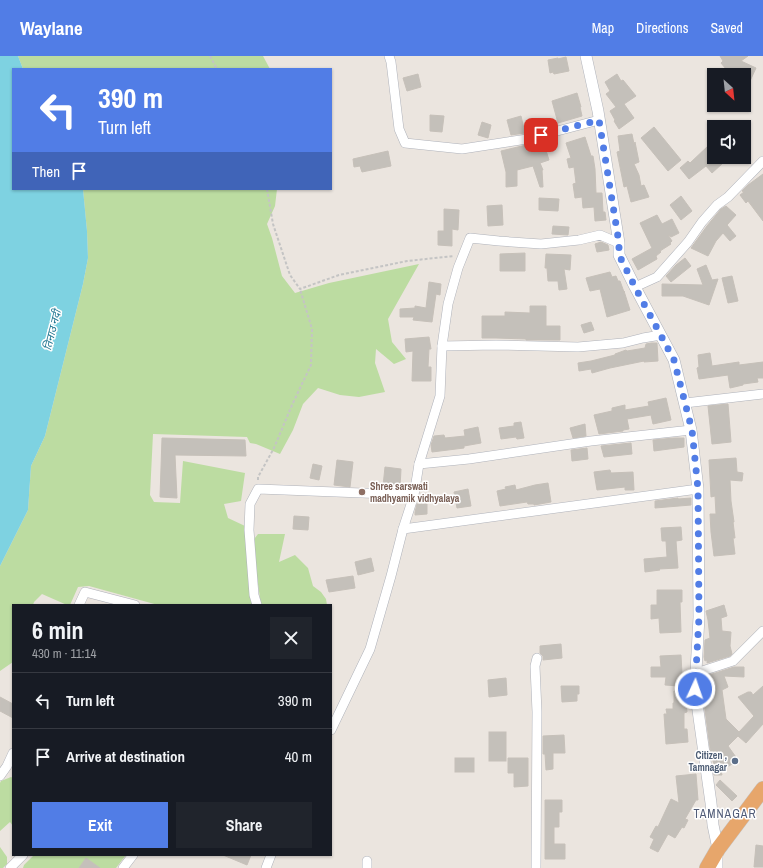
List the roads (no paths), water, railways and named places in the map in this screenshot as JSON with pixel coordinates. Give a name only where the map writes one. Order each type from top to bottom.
[{"type":"highway","points":[[707,868],[718,850],[763,789]]},
{"type":"street","points":[[389,56],[399,129],[405,143],[462,149],[527,139],[599,120]]},
{"type":"street","points":[[586,56],[599,120],[619,243],[619,255],[674,360],[692,430],[698,489],[699,617],[695,689],[712,803],[713,825],[718,850],[718,868]]},
{"type":"street","points":[[635,287],[657,277],[684,247],[702,222],[763,161]]},
{"type":"street","points":[[332,728],[370,649],[392,576],[403,529],[414,495],[419,464],[440,396],[442,346],[448,304],[463,255],[470,238],[499,242],[541,244],[579,240],[600,235],[619,243]]},
{"type":"street","points":[[442,346],[496,344],[578,347],[623,343],[661,335]]},
{"type":"street","points":[[685,403],[763,394]]},
{"type":"street","points":[[419,464],[469,459],[591,441],[692,430]]},
{"type":"street","points":[[256,604],[249,530],[250,504],[258,489],[414,495]]},
{"type":"street","points":[[403,529],[698,489]]},
{"type":"street","points":[[79,604],[85,592],[131,604]]},
{"type":"street","points":[[696,673],[733,661],[763,632]]},
{"type":"street","points":[[536,868],[537,712],[535,666],[537,658]]},
{"type":"street","points":[[0,776],[10,768],[12,758]]},
{"type":"street","points":[[10,868],[22,856]]},
{"type":"street","points":[[123,868],[132,856]]},
{"type":"street","points":[[266,868],[271,856]]},
{"type":"water","name":"तिनाउ नदी","points":[[0,56],[18,56],[23,68],[12,68],[12,190],[83,190],[88,258],[83,284],[45,436],[31,466],[28,510],[0,566]]},
{"type":"place","name":"Shree sarswati madhyamik vidhyalaya","points":[[362,492]]},
{"type":"place","name":"Citizen , Tamnagar","points":[[735,761]]},
{"type":"district","name":"TAMNAGAR","points":[[725,814]]}]
